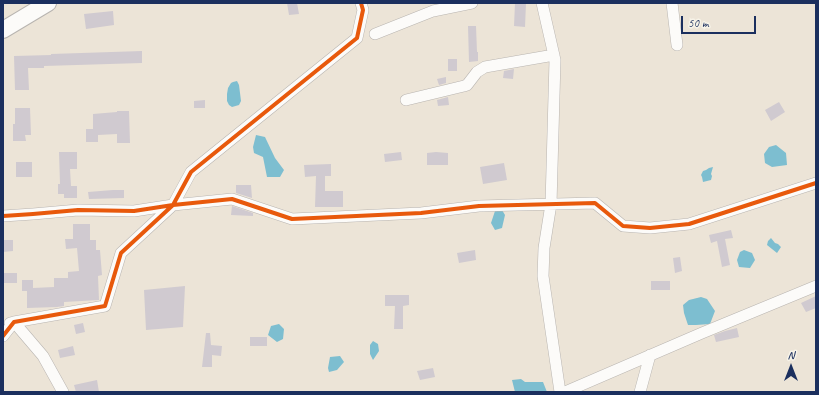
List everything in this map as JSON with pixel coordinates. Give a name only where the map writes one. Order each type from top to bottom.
[{"type":"street","points":[[3,30],[48,3]]},
{"type":"street","points":[[9,323],[105,306],[121,253],[173,205],[191,172],[357,38],[363,10],[361,3]]},
{"type":"street","points":[[375,34],[433,10],[472,3]]},
{"type":"street","points":[[542,3],[555,60],[551,204],[544,248],[543,276],[560,392]]},
{"type":"street","points":[[672,3],[677,45]]},
{"type":"street","points":[[406,100],[464,86],[477,72],[485,67],[554,55]]},
{"type":"street","points":[[3,216],[78,210],[134,211],[173,205],[232,199],[292,219],[421,213],[479,206],[595,203],[623,226],[650,228],[689,224],[816,183]]},
{"type":"street","points":[[565,392],[811,288],[816,279]]},
{"type":"street","points":[[3,336],[9,323]]},
{"type":"street","points":[[9,323],[43,356],[63,392]]},
{"type":"street","points":[[640,392],[650,355]]},
{"type":"water","points":[[237,81],[241,101],[239,105],[232,107],[227,101],[228,88],[231,83]]},
{"type":"water","points":[[256,135],[265,137],[275,158],[284,170],[280,177],[267,177],[263,157],[254,153],[253,147]]},
{"type":"water","points":[[776,145],[786,153],[787,165],[772,167],[765,163],[764,154],[769,147]]},
{"type":"water","points":[[713,167],[711,180],[703,182],[701,175],[703,171]]},
{"type":"water","points":[[502,210],[505,215],[502,228],[495,230],[491,223],[495,211]]},
{"type":"water","points":[[771,238],[781,247],[777,253],[767,245]]},
{"type":"water","points":[[744,250],[752,253],[755,260],[750,268],[739,267],[737,260],[740,252]]},
{"type":"water","points":[[701,297],[707,299],[715,311],[710,324],[688,325],[683,305],[689,300]]},
{"type":"water","points":[[279,324],[284,329],[283,339],[277,342],[268,335],[271,326]]},
{"type":"water","points":[[373,341],[378,344],[379,351],[373,360],[370,354],[370,345]]},
{"type":"water","points":[[340,356],[344,362],[337,370],[329,372],[328,368],[330,357]]},
{"type":"water","points":[[521,379],[525,382],[543,382],[547,392],[515,392],[512,380]]},
{"type":"building","points":[[287,3],[297,3],[299,14],[289,15]]},
{"type":"building","points":[[515,3],[526,3],[525,27],[514,26]]},
{"type":"building","points":[[113,11],[114,25],[86,29],[84,14]]},
{"type":"building","points":[[468,26],[476,26],[478,61],[469,62]]},
{"type":"building","points":[[142,51],[142,63],[44,66],[44,68],[28,68],[29,90],[15,90],[14,56]]},
{"type":"building","points":[[448,59],[457,59],[457,71],[448,71]]},
{"type":"building","points":[[514,69],[513,79],[503,78],[504,71]]},
{"type":"building","points":[[446,77],[446,83],[439,85],[437,79]]},
{"type":"building","points":[[448,97],[449,105],[438,106],[437,100]]},
{"type":"building","points":[[205,100],[205,108],[194,108],[194,101]]},
{"type":"building","points":[[779,102],[785,112],[771,121],[765,110]]},
{"type":"building","points":[[15,108],[30,108],[31,135],[25,135],[26,141],[13,141]]},
{"type":"building","points":[[129,111],[130,143],[117,143],[117,134],[98,135],[98,142],[86,142],[86,129],[93,129],[93,114]]},
{"type":"building","points":[[59,152],[77,152],[77,169],[70,169],[71,186],[77,186],[77,198],[64,198],[64,194],[58,194],[58,184],[60,184]]},
{"type":"building","points":[[401,152],[402,160],[385,162],[384,154]]},
{"type":"building","points":[[427,153],[448,153],[448,165],[427,165]]},
{"type":"building","points":[[16,162],[32,162],[32,177],[16,177]]},
{"type":"building","points":[[504,163],[507,180],[483,184],[480,167]]},
{"type":"building","points":[[331,164],[331,176],[325,176],[325,191],[343,191],[343,207],[315,207],[316,176],[305,177],[304,165]]},
{"type":"building","points":[[236,185],[251,185],[252,198],[236,193]]},
{"type":"building","points":[[124,190],[124,198],[89,199],[88,192]]},
{"type":"building","points":[[232,206],[253,213],[253,216],[231,215]]},
{"type":"building","points":[[73,224],[90,224],[90,240],[96,240],[96,250],[100,250],[102,275],[98,276],[99,300],[64,302],[64,306],[57,307],[27,308],[27,291],[22,291],[22,280],[33,280],[33,288],[54,287],[54,278],[68,278],[68,272],[79,271],[77,248],[66,249],[65,239],[73,239]]},
{"type":"building","points":[[731,230],[733,238],[725,239],[730,265],[722,267],[717,241],[711,243],[709,235]]},
{"type":"building","points":[[3,240],[13,240],[13,251],[3,252]]},
{"type":"building","points":[[475,250],[476,260],[459,263],[457,253]]},
{"type":"building","points":[[680,257],[682,271],[675,273],[673,258]]},
{"type":"building","points":[[3,273],[17,273],[17,283],[3,283]]},
{"type":"building","points":[[651,281],[670,281],[670,290],[651,290]]},
{"type":"building","points":[[185,286],[183,327],[146,330],[144,290]]},
{"type":"building","points":[[385,295],[409,295],[409,305],[403,306],[403,329],[394,329],[395,306],[385,306]]},
{"type":"building","points":[[816,296],[816,308],[806,312],[801,303]]},
{"type":"building","points":[[83,323],[85,332],[76,334],[74,325]]},
{"type":"building","points":[[737,328],[739,337],[716,342],[714,335]]},
{"type":"building","points":[[206,333],[210,333],[211,345],[222,346],[221,356],[212,355],[212,367],[202,367]]},
{"type":"building","points":[[250,337],[267,337],[267,346],[250,346]]},
{"type":"building","points":[[73,346],[75,355],[60,358],[58,350]]},
{"type":"building","points":[[433,368],[435,377],[420,380],[417,371]]},
{"type":"building","points":[[97,380],[99,392],[76,392],[74,385]]},
{"type":"cycle path","points":[[3,336],[14,322],[105,306],[121,253],[173,205],[191,172],[357,38],[363,10],[361,3]]},
{"type":"cycle path","points":[[3,216],[78,210],[134,211],[173,205],[232,199],[292,219],[421,213],[479,206],[595,203],[623,226],[650,228],[689,224],[816,183]]}]
